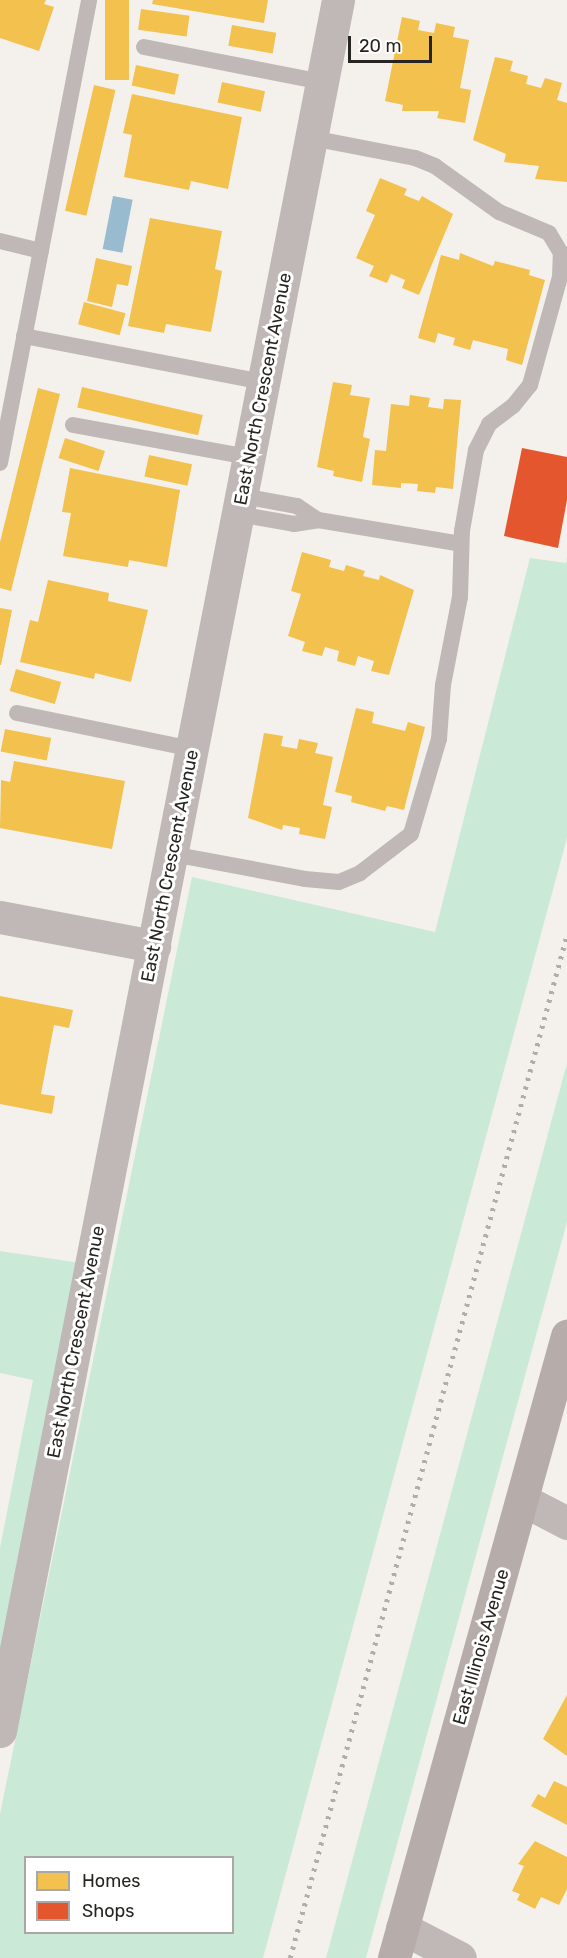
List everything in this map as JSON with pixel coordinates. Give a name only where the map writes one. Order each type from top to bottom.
[{"type":"main road","name":"East Illinois Avenue","points":[[398,1943],[567,1336]]},
{"type":"street","name":"East North Crescent Avenue","points":[[0,1731],[338,0]]},
{"type":"street","points":[[0,917],[154,946]]},
{"type":"street","points":[[523,1500],[567,1523]]},
{"type":"street","points":[[398,1943],[460,1958]]},
{"type":"lane","points":[[0,463],[89,0]]},
{"type":"lane","points":[[144,47],[322,82]]},
{"type":"lane","points":[[172,854],[328,882],[360,873],[404,842],[419,814],[439,739],[443,685],[460,597],[461,544],[479,440],[489,424],[513,406],[530,385],[560,278],[561,253],[544,229],[506,215],[425,162],[311,138]]},
{"type":"lane","points":[[0,241],[41,251]]},
{"type":"lane","points":[[24,336],[264,382]]},
{"type":"lane","points":[[73,425],[249,457]]},
{"type":"lane","points":[[240,505],[297,506],[318,520],[461,544]]},
{"type":"lane","points":[[17,713],[192,749]]},
{"type":"green space","points":[[567,557],[567,838],[263,1958],[0,1958],[0,1814],[192,877],[435,932],[530,558],[566,563]]},
{"type":"green space","points":[[567,1063],[567,1222],[366,1958],[326,1958]]},
{"type":"green space","points":[[0,1251],[81,1263],[0,1675],[0,1548],[33,1380],[0,1373]]},
{"type":"water","points":[[113,196],[133,200],[122,253],[103,249]]},
{"type":"building: Homes","points":[[0,0],[46,0],[44,4],[54,7],[39,51],[0,38]]},
{"type":"building: Homes","points":[[105,0],[129,0],[129,80],[105,80]]},
{"type":"building: Homes","points":[[153,0],[268,0],[264,23],[152,4]]},
{"type":"building: Homes","points":[[141,9],[190,16],[187,37],[138,30]]},
{"type":"building: Homes","points":[[402,17],[420,21],[418,30],[434,33],[436,23],[455,27],[453,37],[469,40],[460,88],[471,90],[465,123],[437,118],[439,111],[402,111],[403,105],[385,101]]},
{"type":"building: Homes","points":[[232,25],[276,33],[273,53],[228,46]]},
{"type":"building: Homes","points":[[495,57],[513,61],[510,71],[528,76],[526,84],[541,88],[545,78],[562,83],[557,100],[567,103],[567,182],[535,179],[539,166],[504,162],[506,154],[473,140]]},
{"type":"building: Homes","points":[[136,65],[179,74],[175,95],[132,86]]},
{"type":"building: Homes","points":[[222,82],[265,91],[261,112],[218,103]]},
{"type":"building: Homes","points":[[94,85],[115,90],[86,216],[65,211]]},
{"type":"building: Homes","points":[[132,94],[242,117],[228,189],[191,181],[189,190],[124,177],[132,135],[123,133]]},
{"type":"building: Homes","points":[[380,178],[407,189],[404,195],[419,201],[422,196],[453,214],[419,295],[402,288],[405,280],[391,274],[387,283],[369,276],[374,266],[356,258],[375,215],[366,211]]},
{"type":"building: Homes","points":[[150,218],[222,231],[215,269],[222,271],[211,332],[166,324],[164,333],[128,326]]},
{"type":"building: Homes","points":[[460,253],[493,266],[495,261],[530,270],[529,275],[545,280],[522,365],[506,360],[508,349],[473,340],[470,350],[453,345],[455,338],[438,333],[435,343],[418,338],[441,255],[459,260]]},
{"type":"building: Homes","points":[[96,258],[132,266],[128,286],[117,284],[112,307],[87,301]]},
{"type":"building: Homes","points":[[84,302],[126,313],[120,335],[78,324]]},
{"type":"building: Homes","points":[[333,382],[352,385],[350,395],[370,398],[363,437],[370,439],[362,482],[333,476],[334,471],[317,467]]},
{"type":"building: Homes","points":[[82,387],[203,415],[198,435],[77,407]]},
{"type":"building: Homes","points":[[38,388],[60,394],[11,591],[0,588],[0,542]]},
{"type":"building: Homes","points":[[410,395],[430,398],[428,407],[443,409],[444,399],[461,400],[453,489],[436,487],[435,493],[417,491],[418,484],[401,483],[401,488],[372,485],[375,450],[386,451],[391,404],[409,406]]},
{"type":"building: Homes","points":[[65,438],[105,451],[98,471],[59,458]]},
{"type":"building: Homes","points":[[149,455],[192,464],[187,486],[144,477]]},
{"type":"building: Homes","points":[[70,468],[180,490],[167,567],[129,560],[128,567],[63,556],[71,513],[62,512]]},
{"type":"building: Homes","points":[[302,552],[331,560],[329,567],[344,571],[346,565],[365,571],[363,576],[379,580],[380,575],[414,590],[389,675],[371,671],[374,661],[358,656],[355,666],[337,661],[339,651],[325,647],[322,656],[302,651],[305,642],[288,636],[301,594],[291,591]]},
{"type":"building: Homes","points":[[48,580],[109,593],[108,601],[148,610],[131,682],[95,673],[94,679],[20,662],[30,620],[38,622]]},
{"type":"building: Homes","points":[[0,608],[12,610],[1,665],[0,665]]},
{"type":"building: Homes","points":[[16,669],[61,682],[55,704],[10,691]]},
{"type":"building: Homes","points":[[356,708],[374,712],[372,723],[405,731],[408,722],[425,727],[404,810],[387,806],[385,811],[351,802],[352,796],[335,792]]},
{"type":"building: Homes","points":[[5,729],[51,738],[47,761],[1,752]]},
{"type":"building: Homes","points":[[264,733],[283,736],[281,746],[297,749],[299,739],[318,743],[315,753],[333,757],[323,805],[332,807],[325,839],[299,834],[300,828],[283,825],[282,830],[248,818]]},
{"type":"building: Homes","points":[[14,761],[125,781],[112,849],[0,828],[1,780],[10,782]]},
{"type":"building: Homes","points":[[0,996],[73,1010],[69,1028],[54,1025],[41,1094],[55,1096],[52,1114],[0,1104]]},
{"type":"building: Homes","points":[[567,1695],[567,1756],[543,1739]]},
{"type":"building: Homes","points":[[554,1781],[567,1787],[567,1825],[531,1806],[538,1794],[545,1798]]},
{"type":"building: Homes","points":[[535,1841],[567,1857],[567,1889],[559,1905],[541,1897],[535,1909],[517,1900],[520,1894],[512,1891],[524,1866],[518,1864]]},
{"type":"building: Shops","points":[[522,448],[567,457],[567,500],[558,548],[504,536]]},
{"type":"railway","points":[[290,1958],[567,934]]}]
